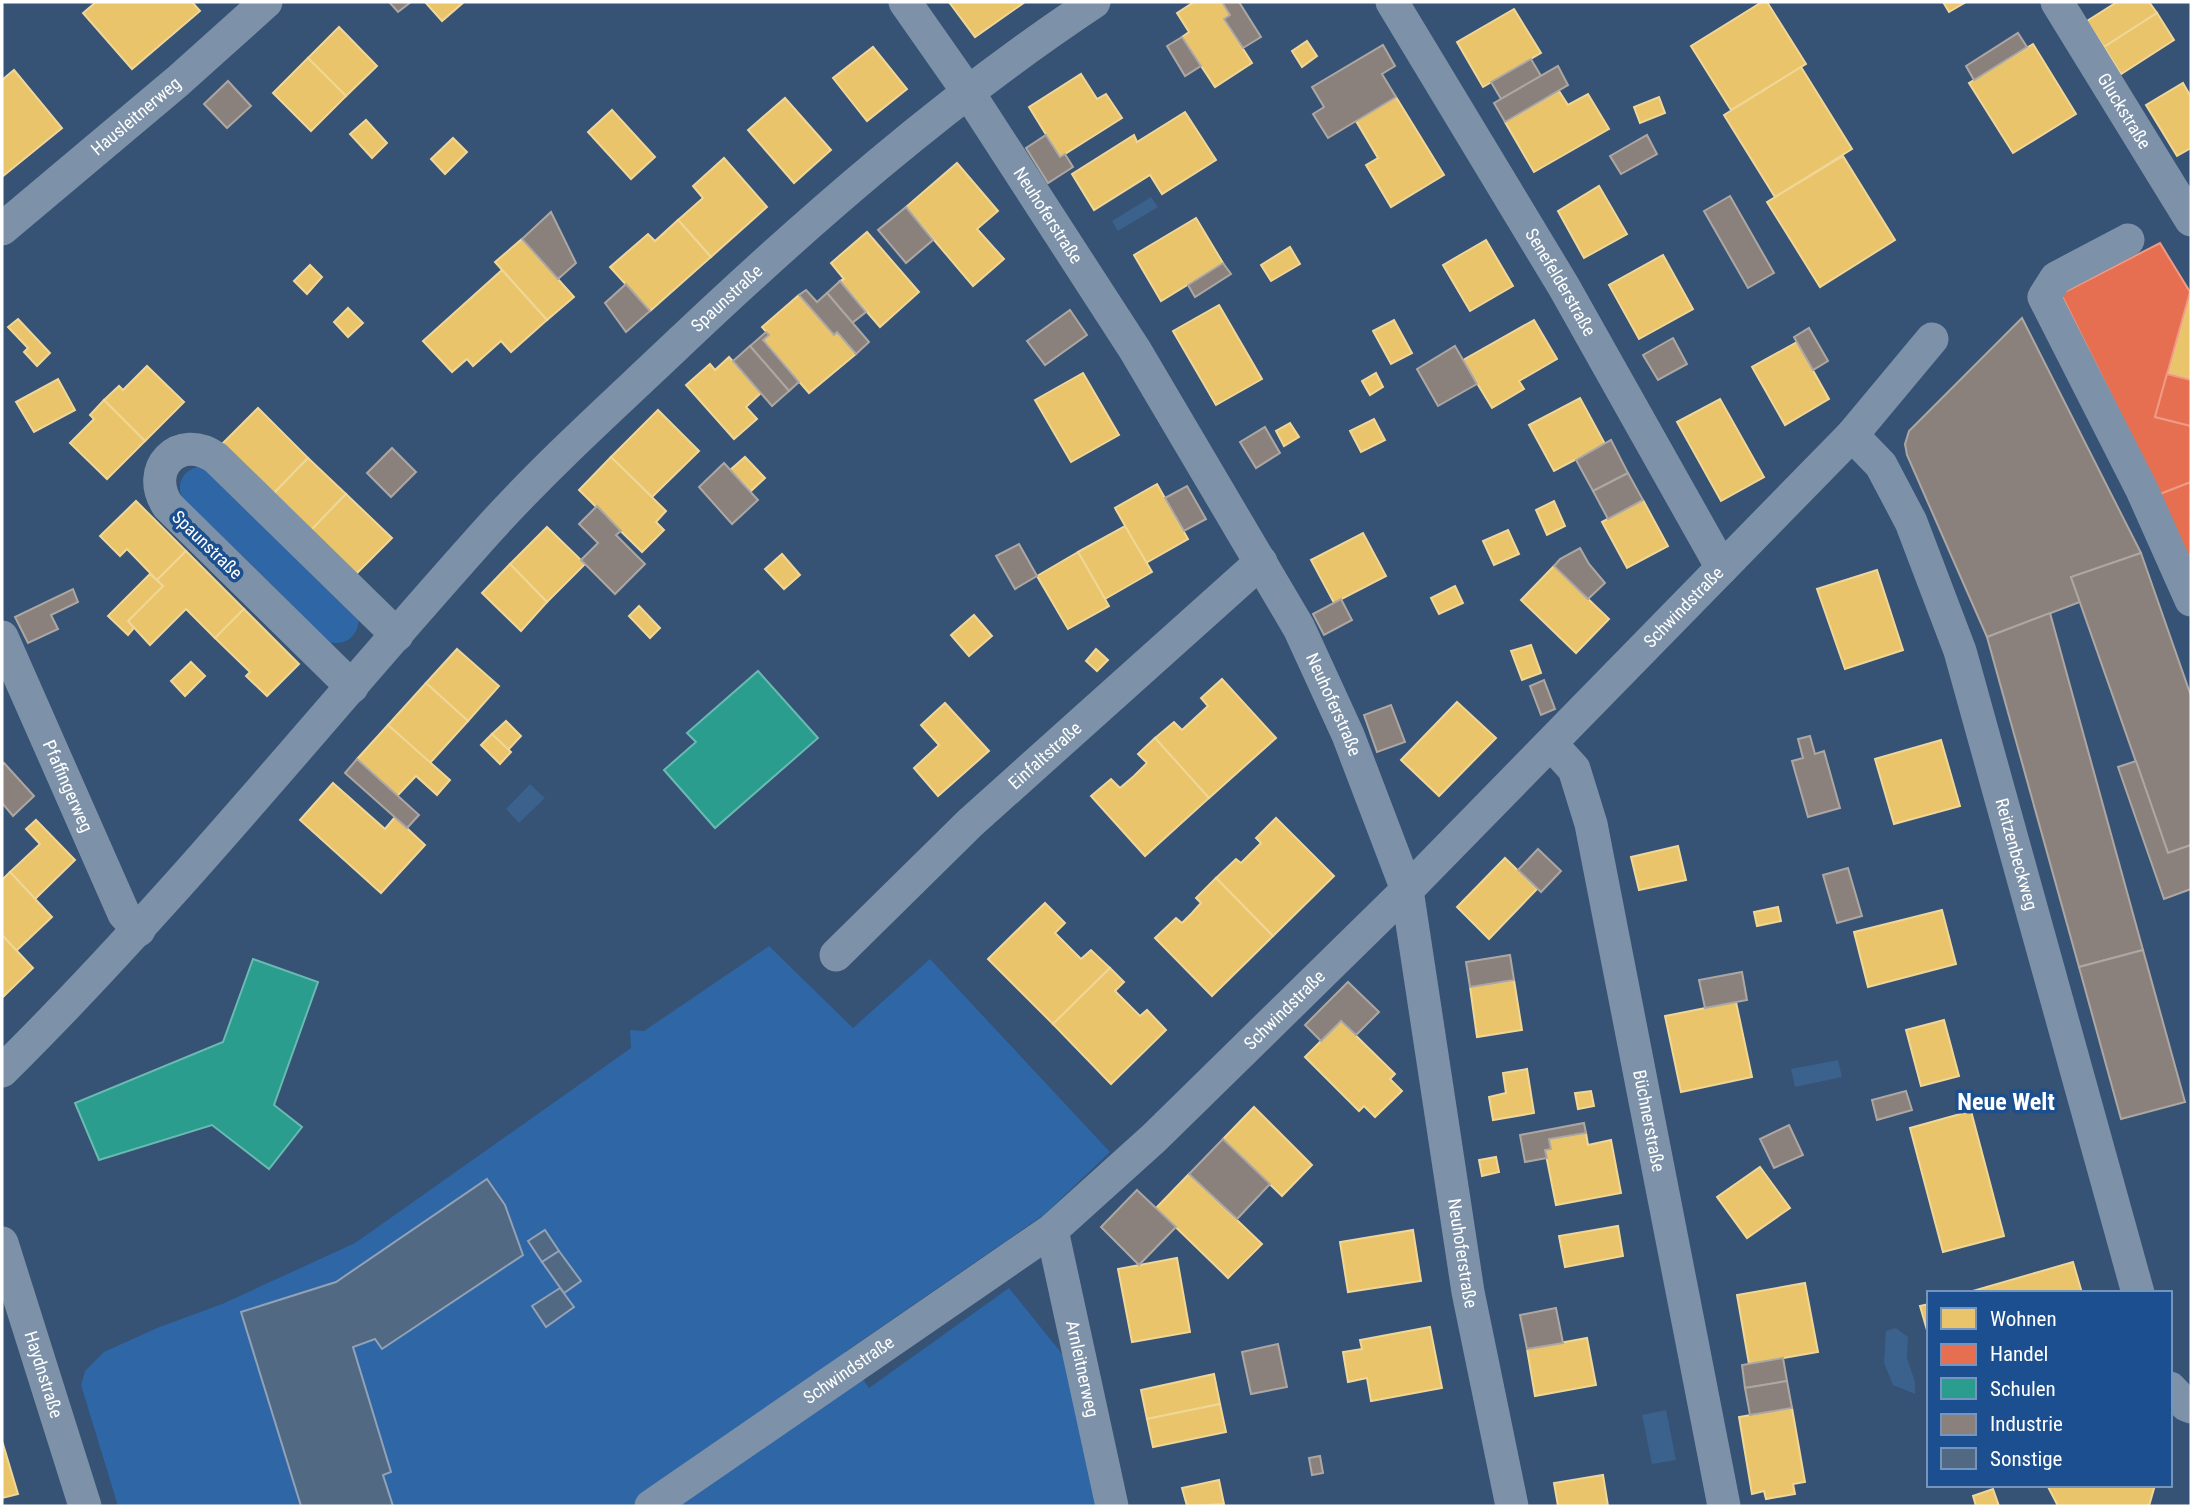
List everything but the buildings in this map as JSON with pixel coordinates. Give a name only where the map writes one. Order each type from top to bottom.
[{"type":"street","name":"Hausleitnerweg","points":[[2,229],[178,81],[266,2]]},
{"type":"street","name":"Neuhoferstraße","points":[[905,2],[968,92],[1128,340],[1299,628],[1348,735],[1407,890],[1468,1292],[1513,1506]]},
{"type":"street","name":"Spaunstraße","points":[[6,1056],[139,930],[493,525],[613,405],[725,299],[821,214],[1024,48],[1094,2]]},
{"type":"street","name":"Senefelderstraße","points":[[1392,2],[1564,287],[1722,568]]},
{"type":"street","name":"Gluckstraße","points":[[2056,2],[2191,220]]},
{"type":"street","points":[[2128,240],[2056,278],[2043,297],[2142,490],[2191,600]]},
{"type":"street","name":"Schwindstraße","points":[[651,1506],[1052,1230],[1154,1138],[1407,890],[1852,435],[1932,339]]},
{"type":"street","name":"Reitzenbeckweg","points":[[1852,435],[1881,465],[1911,522],[1959,651],[2137,1291]]},
{"type":"street","name":"Spaunstraße","points":[[352,687],[168,506],[159,486],[165,463],[184,450],[207,451],[397,635]]},
{"type":"street","name":"Einfaltstraße","points":[[836,955],[970,823],[1261,562]]},
{"type":"street","name":"Pfaffingerweg","points":[[2,637],[124,914],[139,930]]},
{"type":"street","name":"Büchnerstraße","points":[[1551,744],[1574,769],[1591,824],[1724,1506]]},
{"type":"street","name":"Arnleitnerweg","points":[[1052,1230],[1112,1506]]},
{"type":"street","name":"Haydnstraße","points":[[2,1243],[85,1506]]},
{"type":"street","points":[[2172,1390],[2186,1405],[2191,1406]]},
{"type":"shaded area","points":[[1151,197],[1158,207],[1118,231],[1112,221]]},
{"type":"shaded area","points":[[198,467],[206,468],[359,620],[353,636],[345,642],[327,642],[183,501],[180,484],[184,475]]},
{"type":"shaded area","points":[[530,784],[545,798],[519,823],[506,809]]},
{"type":"shaded area","points":[[769,946],[853,1028],[930,959],[1110,1152],[1045,1214],[845,1352],[869,1388],[1009,1288],[1063,1355],[1097,1506],[118,1506],[81,1385],[85,1371],[104,1352],[157,1328],[222,1304],[355,1243],[631,1048],[630,1030],[644,1031]]},
{"type":"shaded area","points":[[1838,1060],[1842,1077],[1795,1087],[1791,1069]]},
{"type":"shaded area","points":[[1896,1328],[1908,1337],[1907,1358],[1915,1382],[1915,1394],[1893,1385],[1884,1363],[1886,1331]]},
{"type":"shaded area","points":[[1666,1410],[1676,1460],[1652,1464],[1642,1415]]},
{"type":"district","name":"Neue Welt","points":[[2006,1102]]}]
